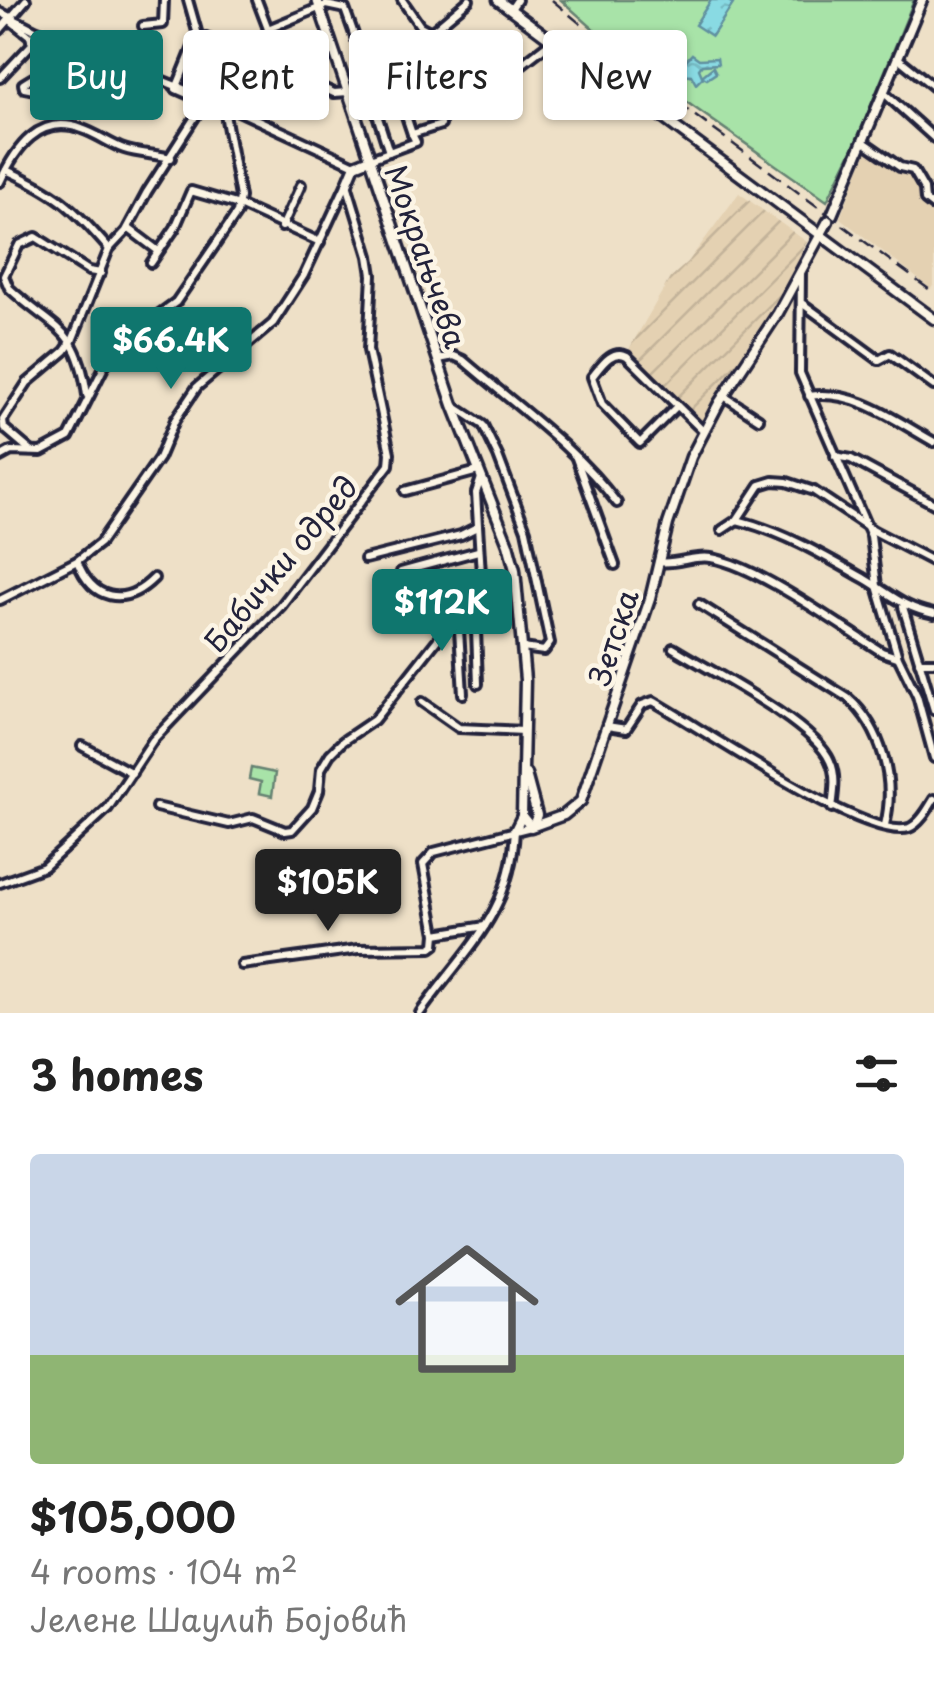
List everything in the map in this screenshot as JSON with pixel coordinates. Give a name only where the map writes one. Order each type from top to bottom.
[{"type":"street","points":[[0,30],[26,0]]},
{"type":"street","points":[[143,26],[164,24],[164,0]]},
{"type":"street","points":[[188,0],[197,30]]},
{"type":"street","points":[[257,0],[268,29],[319,4],[344,9],[354,30]]},
{"type":"street","points":[[402,0],[420,26],[431,32],[469,0]]},
{"type":"street","points":[[498,0],[543,33]]},
{"type":"street","points":[[510,9],[516,0]]},
{"type":"street","name":"Зетска","points":[[560,817],[581,801],[650,599],[682,480],[724,396],[830,218],[922,0]]},
{"type":"street","name":"Мокрањчева","points":[[319,4],[438,360],[515,570],[522,648],[522,816]]},
{"type":"street","points":[[0,12],[30,36],[32,44],[0,78]]},
{"type":"street","points":[[10,20],[35,30]]},
{"type":"street","points":[[523,63],[543,47]]},
{"type":"street","points":[[898,58],[934,87]]},
{"type":"street","points":[[183,70],[176,86],[183,94]]},
{"type":"street","points":[[163,81],[183,89]]},
{"type":"street","points":[[329,92],[348,92]]},
{"type":"street","points":[[884,93],[934,138]]},
{"type":"street","points":[[32,451],[4,428],[3,420],[27,384],[72,340],[109,249],[128,228],[194,120]]},
{"type":"street","points":[[0,457],[11,452],[41,452],[69,437],[80,420],[87,397],[116,351],[176,302],[234,219],[238,188],[226,120]]},
{"type":"street","points":[[259,120],[355,166]]},
{"type":"street","points":[[379,120],[389,152]]},
{"type":"street","points":[[0,600],[76,561],[100,543],[159,458],[175,420],[197,387],[274,323],[304,275],[355,166],[416,142],[407,120]]},
{"type":"street","points":[[666,120],[934,319]]},
{"type":"street","points":[[412,134],[441,124]]},
{"type":"street","points":[[0,182],[26,140],[54,126],[73,126],[126,150],[171,158]]},
{"type":"street","points":[[864,142],[900,167],[913,170],[924,189],[925,200],[934,207]]},
{"type":"street","points":[[6,170],[64,200],[109,249]]},
{"type":"street","name":"Бабички одред","points":[[0,883],[44,867],[108,808],[153,740],[281,606],[388,465],[390,453],[368,350],[372,275],[347,184]]},
{"type":"street","points":[[282,227],[301,185]]},
{"type":"street","points":[[151,263],[174,228],[191,191],[238,205],[320,242]]},
{"type":"street","points":[[128,228],[157,250]]},
{"type":"street","points":[[87,397],[79,353],[72,340],[9,288],[4,276],[12,255],[24,240],[36,237],[89,270],[101,273]]},
{"type":"street","points":[[801,272],[798,366],[874,548],[877,586],[898,657],[917,696],[934,758]]},
{"type":"street","points":[[802,304],[879,360],[890,354],[934,386]]},
{"type":"street","points":[[678,406],[640,443],[602,404],[592,377],[612,355],[622,353],[678,406],[704,432]]},
{"type":"street","points":[[438,360],[454,356],[463,360],[575,457],[617,502]]},
{"type":"street","points":[[724,396],[760,418]]},
{"type":"street","points":[[809,396],[848,398],[934,442]]},
{"type":"street","name":"Мокрањчева","points":[[454,405],[488,431],[526,530],[550,643],[544,651],[522,648]]},
{"type":"street","points":[[836,456],[851,458],[934,504]]},
{"type":"street","points":[[575,457],[615,564]]},
{"type":"street","points":[[156,808],[229,824],[253,818],[285,831],[292,830],[312,808],[321,769],[330,754],[343,740],[374,720],[472,597],[481,574],[476,528],[480,474],[405,491]]},
{"type":"street","points":[[722,530],[737,520],[760,484],[773,480],[814,491],[866,527],[934,562]]},
{"type":"street","points":[[737,520],[772,529],[806,545],[877,586],[903,606],[934,614]]},
{"type":"street","points":[[365,559],[476,528]]},
{"type":"street","points":[[401,572],[478,551]]},
{"type":"street","points":[[658,562],[715,559],[769,583],[882,652],[898,657]]},
{"type":"street","points":[[76,561],[93,586],[114,596],[129,597],[154,578]]},
{"type":"street","points":[[472,597],[478,684]]},
{"type":"street","points":[[698,604],[848,698],[867,718],[879,739],[885,770],[889,799],[885,825]]},
{"type":"street","points":[[903,606],[934,710]]},
{"type":"street","points":[[458,612],[463,694]]},
{"type":"street","points":[[673,648],[815,739],[832,765],[832,808]]},
{"type":"street","points":[[918,662],[934,662]]},
{"type":"street","points":[[422,702],[458,728],[524,730]]},
{"type":"street","points":[[607,726],[626,729],[642,705],[653,702],[832,808],[885,825],[911,828],[934,800]]},
{"type":"street","points":[[82,746],[132,773]]},
{"type":"street","name":"Мокрањчева","points":[[524,765],[536,809],[537,818],[532,826]]},
{"type":"street","points":[[536,809],[544,816],[560,817]]},
{"type":"street","points":[[420,1013],[473,947],[506,890],[515,830],[522,816],[532,826]]},
{"type":"street","points":[[242,965],[358,949],[431,948],[436,934],[426,858],[434,852],[560,817]]},
{"type":"street","points":[[436,934],[485,926]]},
{"type":"shaded area","points":[[867,150],[901,173],[914,175],[922,190],[921,200],[934,210],[931,289],[840,218]]},
{"type":"shaded area","points":[[739,193],[807,242],[802,249],[806,254],[702,424],[628,351],[670,278],[688,262]]},
{"type":"green space","points":[[561,0],[914,0],[856,142],[827,201],[687,102],[687,30],[595,30]]},
{"type":"green space","points":[[251,768],[275,773],[272,796],[259,793],[261,782],[249,779]]},
{"type":"water","points":[[711,0],[733,4],[712,36],[695,25]]},
{"type":"water","points":[[692,54],[699,59],[717,58],[718,64],[702,65],[699,69],[702,76],[713,67],[716,73],[696,84],[687,75],[687,59]]},
{"type":"railway","points":[[552,0],[655,86],[934,293]]}]
